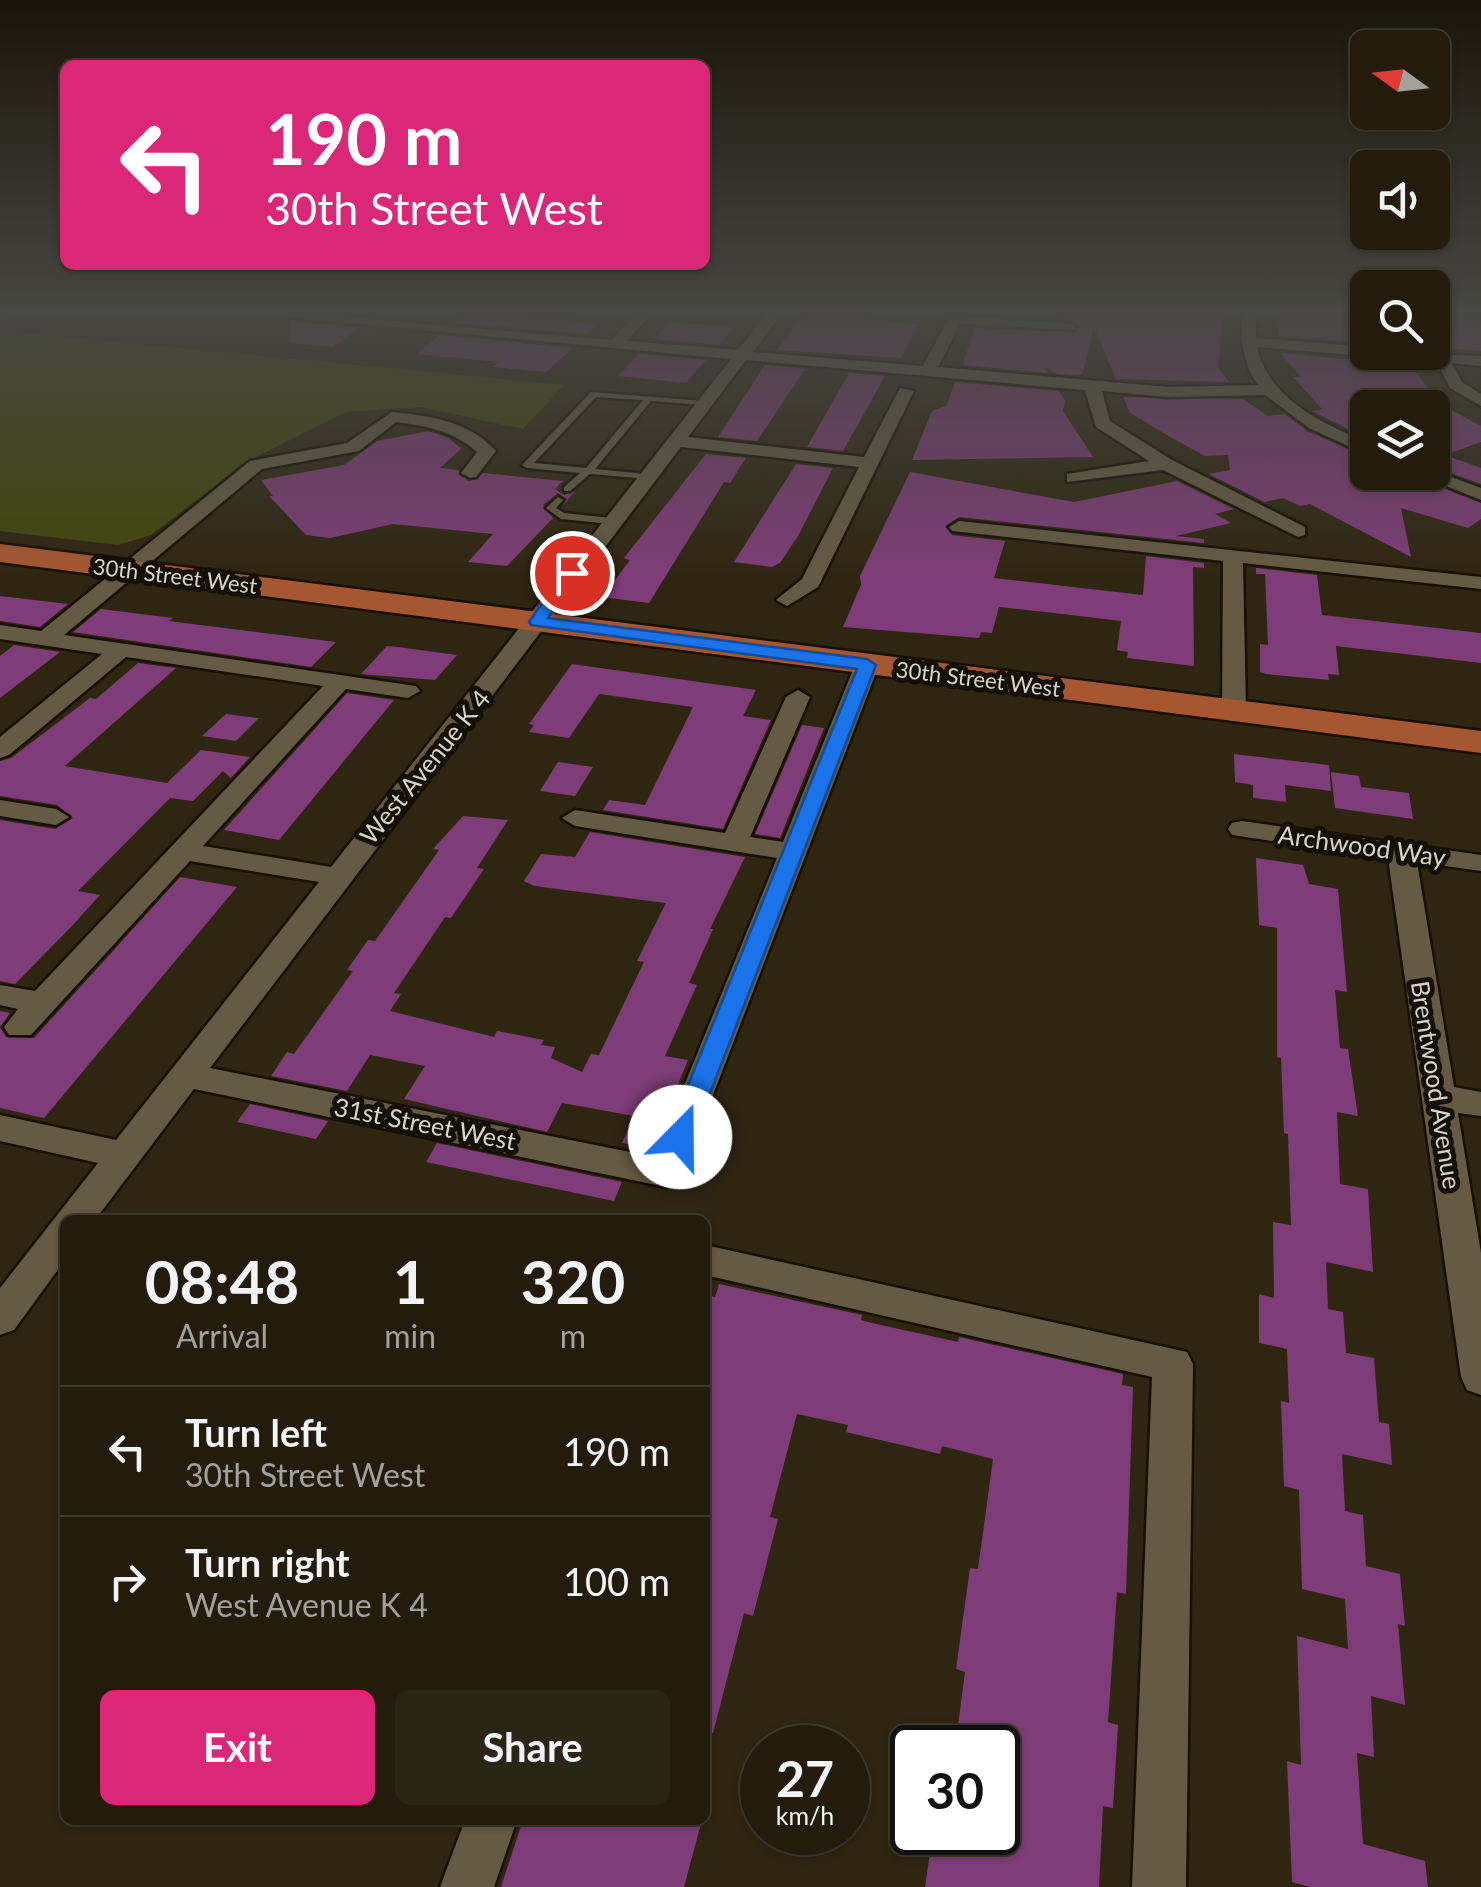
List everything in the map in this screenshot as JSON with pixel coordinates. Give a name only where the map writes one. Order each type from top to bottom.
[{"type":"main road","name":"30th Street West","points":[[0,553],[1481,742]]},
{"type":"street","points":[[787,600],[811,583],[901,401]]},
{"type":"street","points":[[1096,401],[1102,422],[1166,464],[1298,532]]},
{"type":"street","points":[[1286,401],[1320,426],[1350,441]]},
{"type":"street","name":"West Avenue K 4","points":[[78,1215],[703,403]]},
{"type":"street","points":[[45,638],[256,465],[353,447],[392,417],[450,423],[467,432],[487,451],[470,473]]},
{"type":"street","points":[[673,441],[870,463]]},
{"type":"street","points":[[1074,478],[1166,464]]},
{"type":"street","points":[[1450,483],[1481,494]]},
{"type":"street","points":[[959,527],[1481,583]]},
{"type":"street","points":[[1233,556],[1234,711]]},
{"type":"street","points":[[0,632],[408,691]]},
{"type":"street","points":[[0,750],[122,649]]},
{"type":"street","points":[[575,818],[793,852],[867,665]]},
{"type":"street","points":[[20,1027],[341,680]]},
{"type":"street","points":[[734,843],[798,697]]},
{"type":"street","points":[[0,808],[56,817]]},
{"type":"street","name":"Archwood Way","points":[[1242,829],[1481,863]]},
{"type":"street","points":[[182,852],[338,876]]},
{"type":"street","name":"31st Street West","points":[[185,1075],[666,1172],[793,852]]},
{"type":"street","name":"Brentwood Avenue","points":[[1401,852],[1481,1377]]},
{"type":"street","points":[[0,995],[42,1003]]},
{"type":"street","points":[[1437,1097],[1481,1104]]},
{"type":"street","points":[[0,1128],[124,1155]]},
{"type":"street","points":[[0,1318],[60,1239]]},
{"type":"street","points":[[710,1261],[1173,1364],[1159,1887]]},
{"type":"street","points":[[467,1887],[489,1825]]},
{"type":"lane","points":[[587,401],[527,465],[646,477]]},
{"type":"lane","points":[[566,490],[588,471],[647,401]]},
{"type":"lane","points":[[682,401],[703,403]]},
{"type":"lane","points":[[558,500],[551,508],[561,516],[611,521]]},
{"type":"green space","points":[[0,401],[549,401],[523,429],[422,407],[346,412],[246,462],[151,535],[118,545],[0,531]]},
{"type":"building","points":[[741,401],[784,401],[757,441],[718,437]]},
{"type":"building","points":[[833,401],[871,401],[843,451],[807,447]]},
{"type":"building","points":[[948,401],[1065,401],[1063,411],[1093,457],[912,460],[932,411],[946,406]]},
{"type":"building","points":[[1125,401],[1246,401],[1268,416],[1285,414],[1307,431],[1350,450],[1350,490],[1448,490],[1481,503],[1481,519],[1468,528],[1401,508],[1411,557],[1310,504],[1300,506],[1283,498],[1264,502],[1209,474],[1230,470],[1228,455],[1205,456],[1130,413]]},
{"type":"building","points":[[1315,401],[1350,401],[1350,430],[1312,411],[1322,409]]},
{"type":"building","points":[[1450,409],[1481,426],[1481,442],[1450,453]]},
{"type":"building","points":[[428,431],[449,438],[461,449],[440,468],[458,470],[468,481],[484,473],[563,481],[555,489],[564,495],[575,491],[562,507],[567,499],[558,493],[543,505],[553,518],[507,566],[468,562],[493,534],[393,524],[330,538],[306,535],[269,496],[273,496],[261,480],[344,465],[377,441]]},
{"type":"building","points":[[706,454],[746,458],[730,483],[724,482],[649,603],[602,597],[630,560],[624,558]]},
{"type":"building","points":[[1450,457],[1481,468],[1481,484],[1450,473]]},
{"type":"building","points":[[796,464],[833,468],[798,536],[780,563],[772,567],[734,562]]},
{"type":"building","points":[[910,472],[1074,502],[1177,481],[1234,509],[1215,514],[1231,523],[1176,536],[1204,539],[1204,543],[959,517],[945,526],[952,535],[1005,541],[994,578],[1143,595],[1146,556],[1204,563],[1204,568],[1193,567],[1194,666],[1127,658],[1128,652],[1117,650],[1121,621],[1045,612],[999,607],[992,633],[981,632],[979,638],[843,627],[861,585],[860,576]]},
{"type":"building","points":[[1256,568],[1317,575],[1322,615],[1481,633],[1481,663],[1336,646],[1339,675],[1328,674],[1329,680],[1260,672],[1260,644],[1268,645],[1265,574],[1256,574]]},
{"type":"building","points":[[0,596],[68,604],[40,627],[0,621]]},
{"type":"building","points":[[101,609],[336,642],[311,667],[73,632]]},
{"type":"building","points":[[14,645],[60,652],[0,698],[0,656]]},
{"type":"building","points":[[387,646],[457,655],[435,680],[361,674]]},
{"type":"building","points":[[138,663],[176,668],[65,766],[167,783],[201,750],[250,757],[231,778],[223,771],[193,801],[170,798],[78,891],[100,895],[71,927],[15,984],[0,981],[0,820],[55,829],[73,818],[57,805],[0,796],[0,761],[11,758],[90,698],[96,699]]},
{"type":"building","points":[[572,664],[756,690],[743,716],[771,720],[723,829],[603,810],[609,800],[645,805],[693,707],[599,694],[569,738],[529,732],[534,725],[529,724]]},
{"type":"building","points":[[347,693],[394,700],[279,840],[224,830]]},
{"type":"building","points":[[226,714],[259,718],[236,741],[202,736]]},
{"type":"building","points":[[802,725],[824,728],[780,838],[755,834]]},
{"type":"building","points":[[1234,754],[1329,765],[1331,791],[1285,785],[1286,802],[1253,798],[1253,785],[1235,782]]},
{"type":"building","points":[[558,762],[593,767],[575,796],[540,791]]},
{"type":"building","points":[[1331,772],[1359,776],[1361,787],[1409,793],[1413,819],[1335,808]]},
{"type":"building","points":[[463,816],[508,820],[477,868],[484,869],[451,918],[445,917],[394,993],[401,994],[390,1011],[494,1037],[497,1031],[544,1040],[541,1045],[555,1047],[551,1058],[582,1072],[591,1054],[599,1055],[644,962],[637,961],[666,903],[534,886],[524,881],[541,854],[575,857],[590,832],[745,857],[710,929],[689,983],[697,985],[665,1056],[688,1060],[652,1149],[622,1143],[634,1116],[562,1103],[547,1132],[404,1099],[425,1066],[370,1055],[347,1091],[271,1076],[287,1052],[294,1054],[353,971],[347,970],[368,940],[375,941],[439,850],[433,849]]},
{"type":"building","points":[[1256,858],[1303,865],[1309,884],[1338,889],[1347,992],[1335,990],[1340,1048],[1348,1049],[1358,1116],[1337,1112],[1340,1184],[1368,1189],[1373,1272],[1326,1262],[1328,1309],[1343,1312],[1346,1353],[1374,1358],[1379,1422],[1389,1424],[1392,1465],[1342,1454],[1345,1511],[1363,1515],[1366,1566],[1400,1574],[1405,1626],[1398,1624],[1405,1705],[1371,1696],[1374,1757],[1357,1753],[1363,1844],[1425,1861],[1428,1887],[1310,1887],[1292,1882],[1287,1761],[1301,1765],[1297,1636],[1348,1649],[1345,1599],[1302,1589],[1299,1490],[1284,1486],[1281,1401],[1289,1403],[1287,1349],[1259,1343],[1259,1294],[1274,1298],[1273,1222],[1291,1225],[1288,1134],[1284,1133],[1281,1058],[1277,1057],[1277,928],[1259,925]]},
{"type":"building","points":[[180,877],[237,887],[44,1118],[0,1108],[0,1027],[6,1037],[34,1038]]},
{"type":"building","points":[[0,1011],[10,1013],[0,1027]]},
{"type":"building","points":[[250,1104],[328,1121],[316,1139],[237,1122]]},
{"type":"building","points":[[437,1143],[622,1182],[614,1201],[426,1162]]},
{"type":"building","points":[[719,1284],[862,1315],[861,1320],[872,1323],[958,1342],[959,1337],[1123,1374],[1122,1385],[1133,1387],[1126,1594],[1117,1592],[1108,1722],[1118,1725],[1113,1808],[1103,1806],[1099,1887],[925,1887],[930,1855],[1020,1855],[1020,1725],[958,1725],[965,1672],[956,1669],[970,1568],[978,1569],[993,1459],[942,1446],[940,1454],[846,1432],[848,1425],[797,1414],[770,1517],[778,1519],[753,1616],[744,1613],[710,1733],[710,1296],[715,1297]]},
{"type":"building","points":[[521,1825],[701,1825],[684,1887],[501,1887]]},
{"type":"route","points":[[572,573],[537,622],[867,665],[680,1137]]}]
